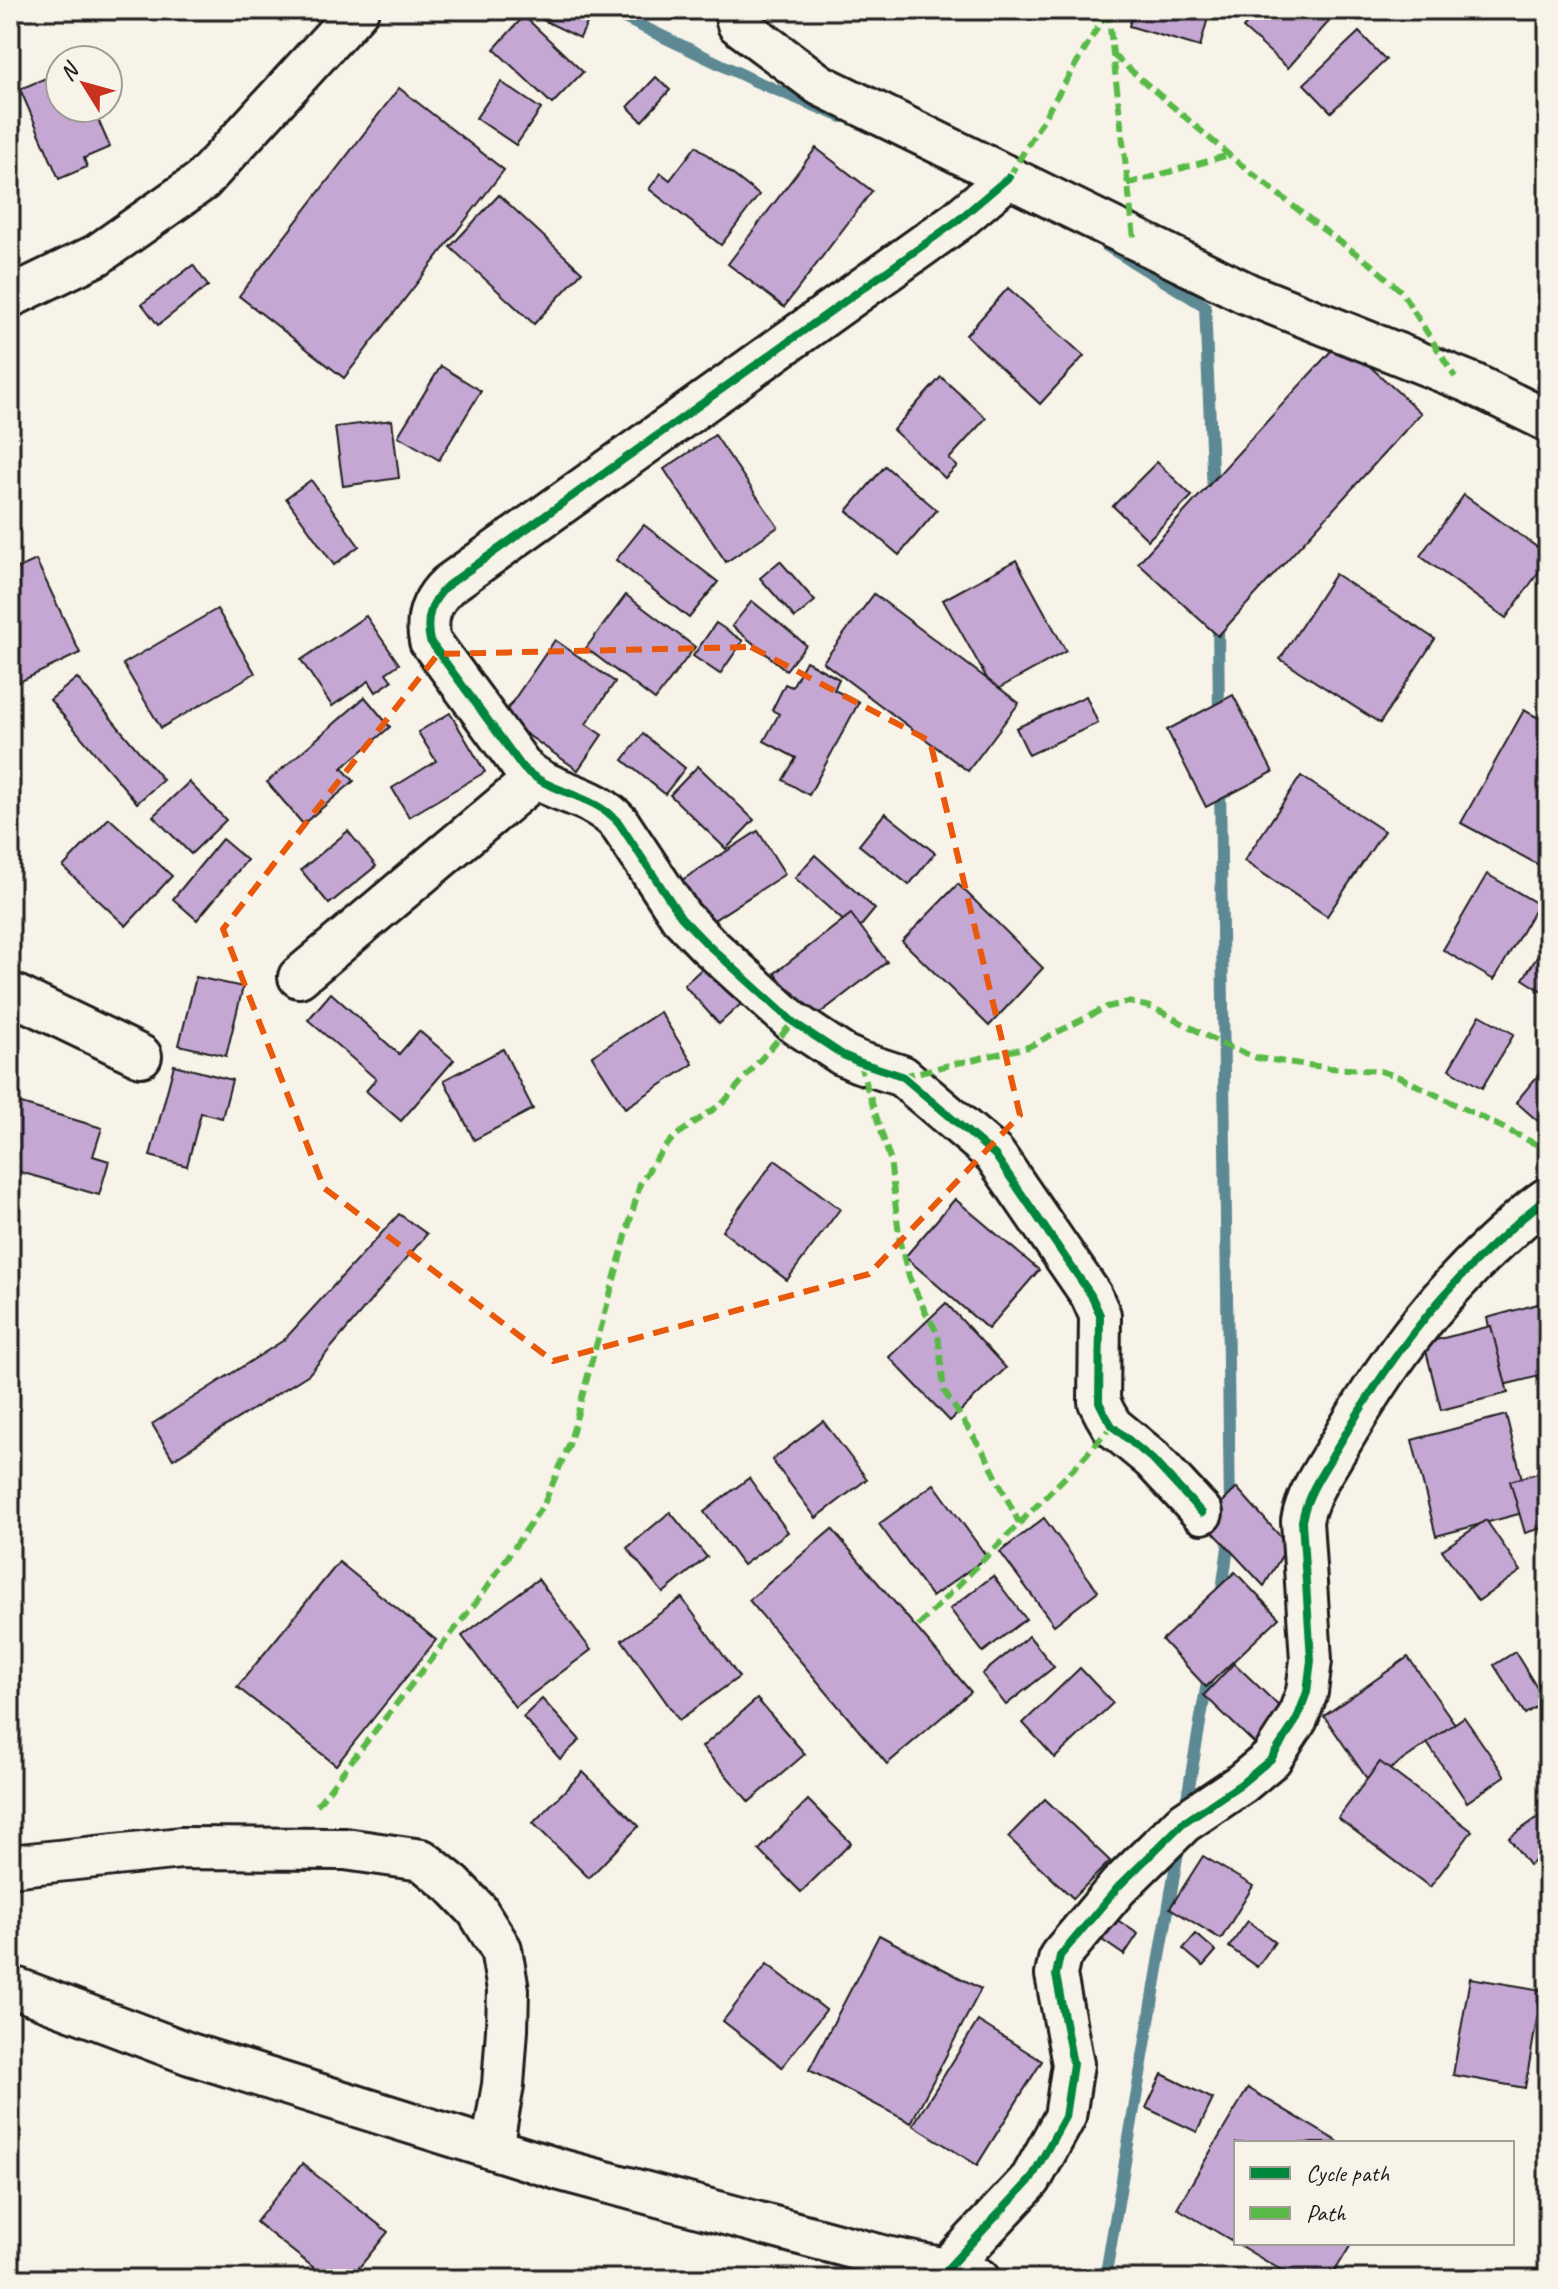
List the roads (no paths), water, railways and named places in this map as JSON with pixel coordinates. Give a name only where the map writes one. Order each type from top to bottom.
[{"type":"street","points":[[10,297],[97,255],[202,181],[358,10]]},
{"type":"street","points":[[734,10],[738,24],[820,85],[1248,294],[1471,383],[1548,421]]},
{"type":"street","points":[[1009,177],[957,221],[448,585],[436,597],[427,628],[430,641],[523,768],[534,779],[595,803],[608,812],[619,823],[681,917],[695,933],[793,1022],[843,1055],[902,1076],[995,1155],[1096,1305],[1100,1315],[1099,1402],[1112,1426],[1152,1459],[1202,1513]]},
{"type":"street","points":[[299,977],[534,779]]},
{"type":"street","points":[[10,993],[141,1056]]},
{"type":"street","points":[[10,1986],[190,2054],[871,2268],[963,2274],[1031,2179],[1065,2117],[1073,2064],[1056,1975],[1060,1956],[1118,1887],[1183,1823],[1241,1784],[1271,1759],[1297,1719],[1307,1692],[1311,1660],[1302,1521],[1307,1499],[1374,1386],[1423,1317],[1468,1268],[1548,1198]]},
{"type":"street","points":[[10,1866],[181,1848],[345,1849],[422,1860],[477,1910],[501,1949],[508,1990],[507,2030],[503,2085],[492,2148]]},
{"type":"waterway","points":[[608,10],[755,81],[842,117]]},
{"type":"waterway","points":[[1105,245],[1205,306],[1213,494]]},
{"type":"waterway","points":[[1218,621],[1219,718]]},
{"type":"waterway","points":[[1220,785],[1230,1510]]},
{"type":"waterway","points":[[1221,1597],[1230,1533]]},
{"type":"waterway","points":[[1185,1810],[1209,1671]]},
{"type":"waterway","points":[[1105,2279],[1180,1840]]}]
